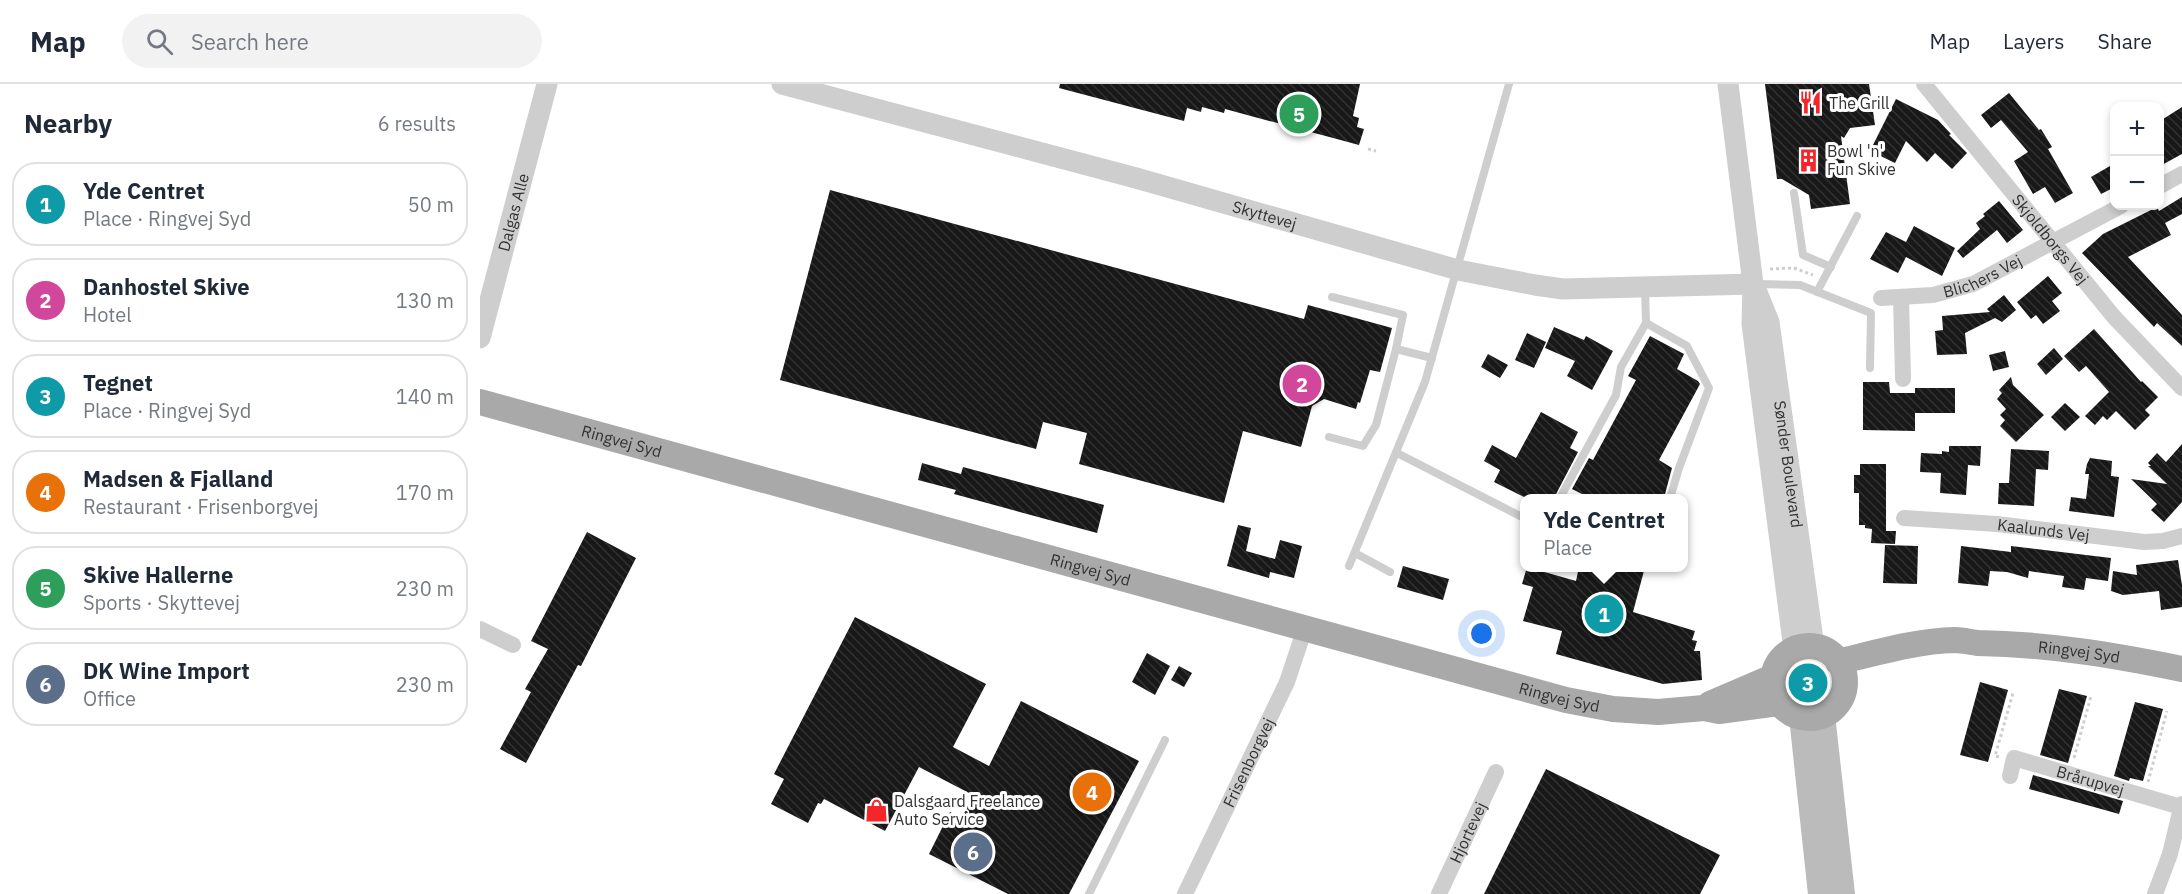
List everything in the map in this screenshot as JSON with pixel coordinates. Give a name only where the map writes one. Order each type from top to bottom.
[{"type":"main road","name":"Ringvej Syd","points":[[480,402],[1566,700],[1613,709],[1658,712],[1704,708],[1719,711],[1779,703]]},
{"type":"main road","name":"Ringvej Syd","points":[[1841,671],[1975,643],[2040,645],[2102,653],[2182,669]]},
{"type":"main road","points":[[1804,648],[1823,650],[1841,671],[1842,694],[1835,707],[1812,716],[1785,709],[1779,703],[1773,686],[1773,676],[1781,660],[1804,648]]},
{"type":"main road","name":"Ringvej Syd","points":[[1704,708],[1773,676]]},
{"type":"main road","points":[[1812,716],[1820,894]]},
{"type":"main road","points":[[1812,716],[1842,894]]},
{"type":"street","name":"Dalgas Alle","points":[[480,338],[547,84]]},
{"type":"street","name":"Skyttevej","points":[[782,84],[1136,178],[1458,270],[1563,289],[1753,284]]},
{"type":"street","name":"Sønder Boulevard","points":[[1728,84],[1753,284],[1752,324],[1804,648]]},
{"type":"street","name":"Skjoldborgs Vej","points":[[1924,84],[2114,317],[2182,388]]},
{"type":"street","points":[[2164,184],[2182,174]]},
{"type":"street","name":"Blichers Vej","points":[[1881,298],[1933,295],[1973,285],[2113,210]]},
{"type":"street","points":[[1901,297],[1903,380]]},
{"type":"street","name":"Kaalunds Vej","points":[[1904,518],[1997,524],[2144,542],[2163,542],[2182,536]]},
{"type":"street","points":[[480,628],[513,645]]},
{"type":"street","name":"Frisenborgvej","points":[[1185,894],[1287,682],[1305,628]]},
{"type":"street","name":"Brårupvej","points":[[2012,769],[2014,758],[2182,806],[2170,854],[2155,894]]},
{"type":"street","name":"Hjortevej","points":[[1439,894],[1497,772]]},
{"type":"lane","points":[[1349,566],[1425,382],[1509,84]]},
{"type":"lane","points":[[1794,193],[1803,255],[1831,267]]},
{"type":"lane","points":[[1817,292],[1857,216]]},
{"type":"lane","points":[[1753,284],[1800,285],[1872,313],[1870,368]]},
{"type":"lane","points":[[1562,494],[1616,395],[1621,367],[1646,322],[1646,288]]},
{"type":"lane","points":[[1329,437],[1363,446],[1376,424],[1403,315],[1332,297]]},
{"type":"lane","points":[[1646,322],[1687,346],[1709,388],[1678,468],[1671,494]]},
{"type":"lane","points":[[1396,349],[1432,358]]},
{"type":"lane","points":[[1397,453],[1520,516]]},
{"type":"lane","points":[[1355,553],[1390,572]]},
{"type":"lane","points":[[1089,894],[1165,740]]},
{"type":"path","points":[[1368,149],[1376,151]]},
{"type":"path","points":[[2012,769],[1995,756],[2013,693]]},
{"type":"path","points":[[2069,774],[2091,696]]},
{"type":"path","points":[[2144,796],[2167,711]]},
{"type":"building","points":[[1060,84],[1360,84],[1353,116],[1359,118],[1357,127],[1364,129],[1359,145],[1225,109],[1224,113],[1202,107],[1201,112],[1187,108],[1184,121],[1059,88]]},
{"type":"building","name":"Bowl 'n' Fun Skive","points":[[1765,84],[1869,84],[1875,125],[1850,128],[1844,138],[1841,136],[1850,204],[1811,209],[1809,195],[1782,179],[1777,179]]},
{"type":"building","points":[[2009,93],[2039,130],[2041,129],[2052,147],[2048,149],[2073,193],[2055,203],[2045,187],[2033,194],[2014,161],[2028,152],[2001,120],[1991,128],[1981,115]]},
{"type":"building","points":[[1896,99],[1938,120],[1967,153],[1952,169],[1935,153],[1927,162],[1906,141],[1895,163],[1870,151]]},
{"type":"building","points":[[2182,107],[2182,154],[2164,164],[2164,156],[2164,118]]},
{"type":"building","points":[[2110,166],[2110,190],[2101,194],[2091,177]]},
{"type":"building","points":[[830,190],[1304,319],[1308,305],[1392,328],[1380,372],[1370,370],[1356,409],[1324,399],[1312,406],[1301,447],[1243,431],[1224,503],[1079,464],[1087,433],[1043,422],[1036,449],[780,380]]},
{"type":"building","points":[[2182,197],[2182,214],[2165,223],[2171,235],[2128,257],[2182,315],[2182,346],[2157,323],[2154,327],[2082,253],[2103,234],[2151,210],[2159,211]]},
{"type":"building","points":[[1999,201],[2023,230],[2007,243],[1997,230],[1963,258],[1957,251],[1980,229],[1976,223],[1985,216],[1983,214]]},
{"type":"building","points":[[1914,226],[1955,248],[1942,276],[1906,257],[1898,273],[1870,259],[1886,232],[1906,242]]},
{"type":"building","points":[[2048,276],[2062,293],[2052,301],[2060,311],[2043,324],[2036,315],[2031,319],[2017,302]]},
{"type":"building","points":[[2004,295],[2016,310],[2002,322],[1995,318],[1965,333],[1967,354],[1937,355],[1935,331],[1943,330],[1942,316],[1990,312],[1987,309]]},
{"type":"building","points":[[1554,327],[1584,340],[1586,336],[1613,351],[1592,390],[1567,376],[1575,361],[1545,348]]},
{"type":"building","points":[[2094,329],[2141,382],[2158,397],[2145,410],[2150,415],[2135,430],[2116,411],[2107,420],[2103,416],[2095,425],[2085,416],[2109,392],[2086,366],[2079,372],[2064,356]]},
{"type":"building","points":[[1527,333],[1546,342],[1534,368],[1515,360]]},
{"type":"building","points":[[1650,336],[1684,354],[1677,369],[1700,384],[1659,460],[1672,468],[1665,494],[1582,494],[1572,489],[1589,458],[1593,460],[1636,380],[1628,376]]},
{"type":"building","points":[[2054,348],[2063,359],[2046,375],[2037,364]]},
{"type":"building","points":[[2005,351],[2009,367],[1993,371],[1989,355]]},
{"type":"building","points":[[1488,354],[1508,365],[1500,378],[1481,367]]},
{"type":"building","points":[[2011,377],[2013,385],[2044,415],[2016,442],[2000,426],[2005,420],[2000,415],[2006,409],[1997,399],[2002,393],[1999,390]]},
{"type":"building","points":[[1863,382],[1889,382],[1890,393],[1915,393],[1915,388],[1955,388],[1955,413],[1915,413],[1915,431],[1863,430]]},
{"type":"building","points":[[2065,403],[2080,417],[2065,431],[2051,417]]},
{"type":"building","points":[[1541,412],[1578,432],[1570,448],[1578,452],[1556,494],[1520,495],[1494,482],[1500,470],[1484,461],[1492,445],[1516,458]]},
{"type":"building","points":[[2182,444],[2182,502],[2164,522],[2151,510],[2157,504],[2131,479],[2167,484],[2148,466],[2151,466],[2148,463],[2157,453],[2166,462]]},
{"type":"building","points":[[1949,446],[1981,446],[1980,466],[1968,465],[1966,495],[1940,493],[1941,473],[1920,472],[1921,453],[1942,454],[1942,451],[1949,452]]},
{"type":"building","points":[[2011,449],[2049,451],[2048,470],[2036,469],[2034,506],[1998,504],[1999,483],[2009,483]]},
{"type":"building","points":[[2090,458],[2112,461],[2111,476],[2119,477],[2114,517],[2069,511],[2071,497],[2086,499],[2089,474],[2085,474]]},
{"type":"building","points":[[922,463],[961,474],[963,467],[1104,505],[1097,533],[954,494],[956,490],[918,480]]},
{"type":"building","points":[[1860,464],[1886,464],[1886,531],[1896,531],[1895,544],[1871,543],[1872,529],[1859,525],[1859,493],[1854,493],[1854,475],[1860,475]]},
{"type":"building","points":[[1238,525],[1251,528],[1246,551],[1275,559],[1280,540],[1302,546],[1294,578],[1270,572],[1269,578],[1227,566]]},
{"type":"building","points":[[587,532],[636,558],[581,666],[578,665],[526,763],[500,749],[531,692],[525,689],[548,649],[531,641]]},
{"type":"building","points":[[1885,545],[1918,546],[1917,584],[1883,583]]},
{"type":"building","points":[[1961,546],[2011,552],[2011,546],[2111,558],[2108,581],[2086,578],[2084,590],[2062,587],[2064,576],[2029,571],[2028,578],[2007,572],[1990,571],[1988,586],[1958,583]]},
{"type":"building","points":[[2178,560],[2182,585],[2182,607],[2161,610],[2159,591],[2123,595],[2111,591],[2113,571],[2137,575],[2136,565]]},
{"type":"building","points":[[1403,566],[1449,579],[1443,600],[1397,587]]},
{"type":"building","points":[[1526,572],[1544,572],[1576,581],[1578,572],[1644,572],[1633,612],[1695,631],[1692,640],[1697,641],[1694,651],[1700,651],[1702,680],[1663,684],[1556,654],[1562,631],[1523,621],[1533,587],[1522,584]]},
{"type":"building","points":[[855,617],[986,684],[953,747],[989,766],[1021,701],[1139,761],[1069,894],[1008,894],[929,854],[950,812],[962,818],[973,795],[919,767],[885,831],[824,799],[821,804],[818,803],[808,823],[771,804],[784,779],[774,774]]},
{"type":"building","points":[[1147,653],[1170,666],[1155,695],[1132,682]]},
{"type":"building","points":[[1179,666],[1192,673],[1184,687],[1171,680]]},
{"type":"building","points":[[1980,682],[2008,690],[1988,762],[1960,755]]},
{"type":"building","points":[[2059,689],[2087,696],[2068,763],[2040,755]]},
{"type":"building","points":[[2135,702],[2163,709],[2143,781],[2130,778],[2129,781],[2114,776]]},
{"type":"building","points":[[1546,769],[1720,855],[1700,894],[1484,894]]},
{"type":"building","points":[[2033,775],[2123,801],[2119,814],[2029,789]]},
{"type":"place","name":"The Grill","points":[[1811,103]]},
{"type":"place","name":"Skive Hallerne","points":[[1299,114]]},
{"type":"place","name":"Bowl 'n' Fun Skive","points":[[1809,160]]},
{"type":"place","name":"Danhostel Skive","points":[[1302,384]]},
{"type":"place","name":"Yde Centret","points":[[1604,614]]},
{"type":"place","name":"Tegnet","points":[[1808,683]]},
{"type":"place","name":"Madsen & Fjalland","points":[[1092,792]]},
{"type":"place","name":"Dalsgaard Freelance Auto Service","points":[[876,810]]},
{"type":"place","name":"DK Wine Import","points":[[973,852]]}]
